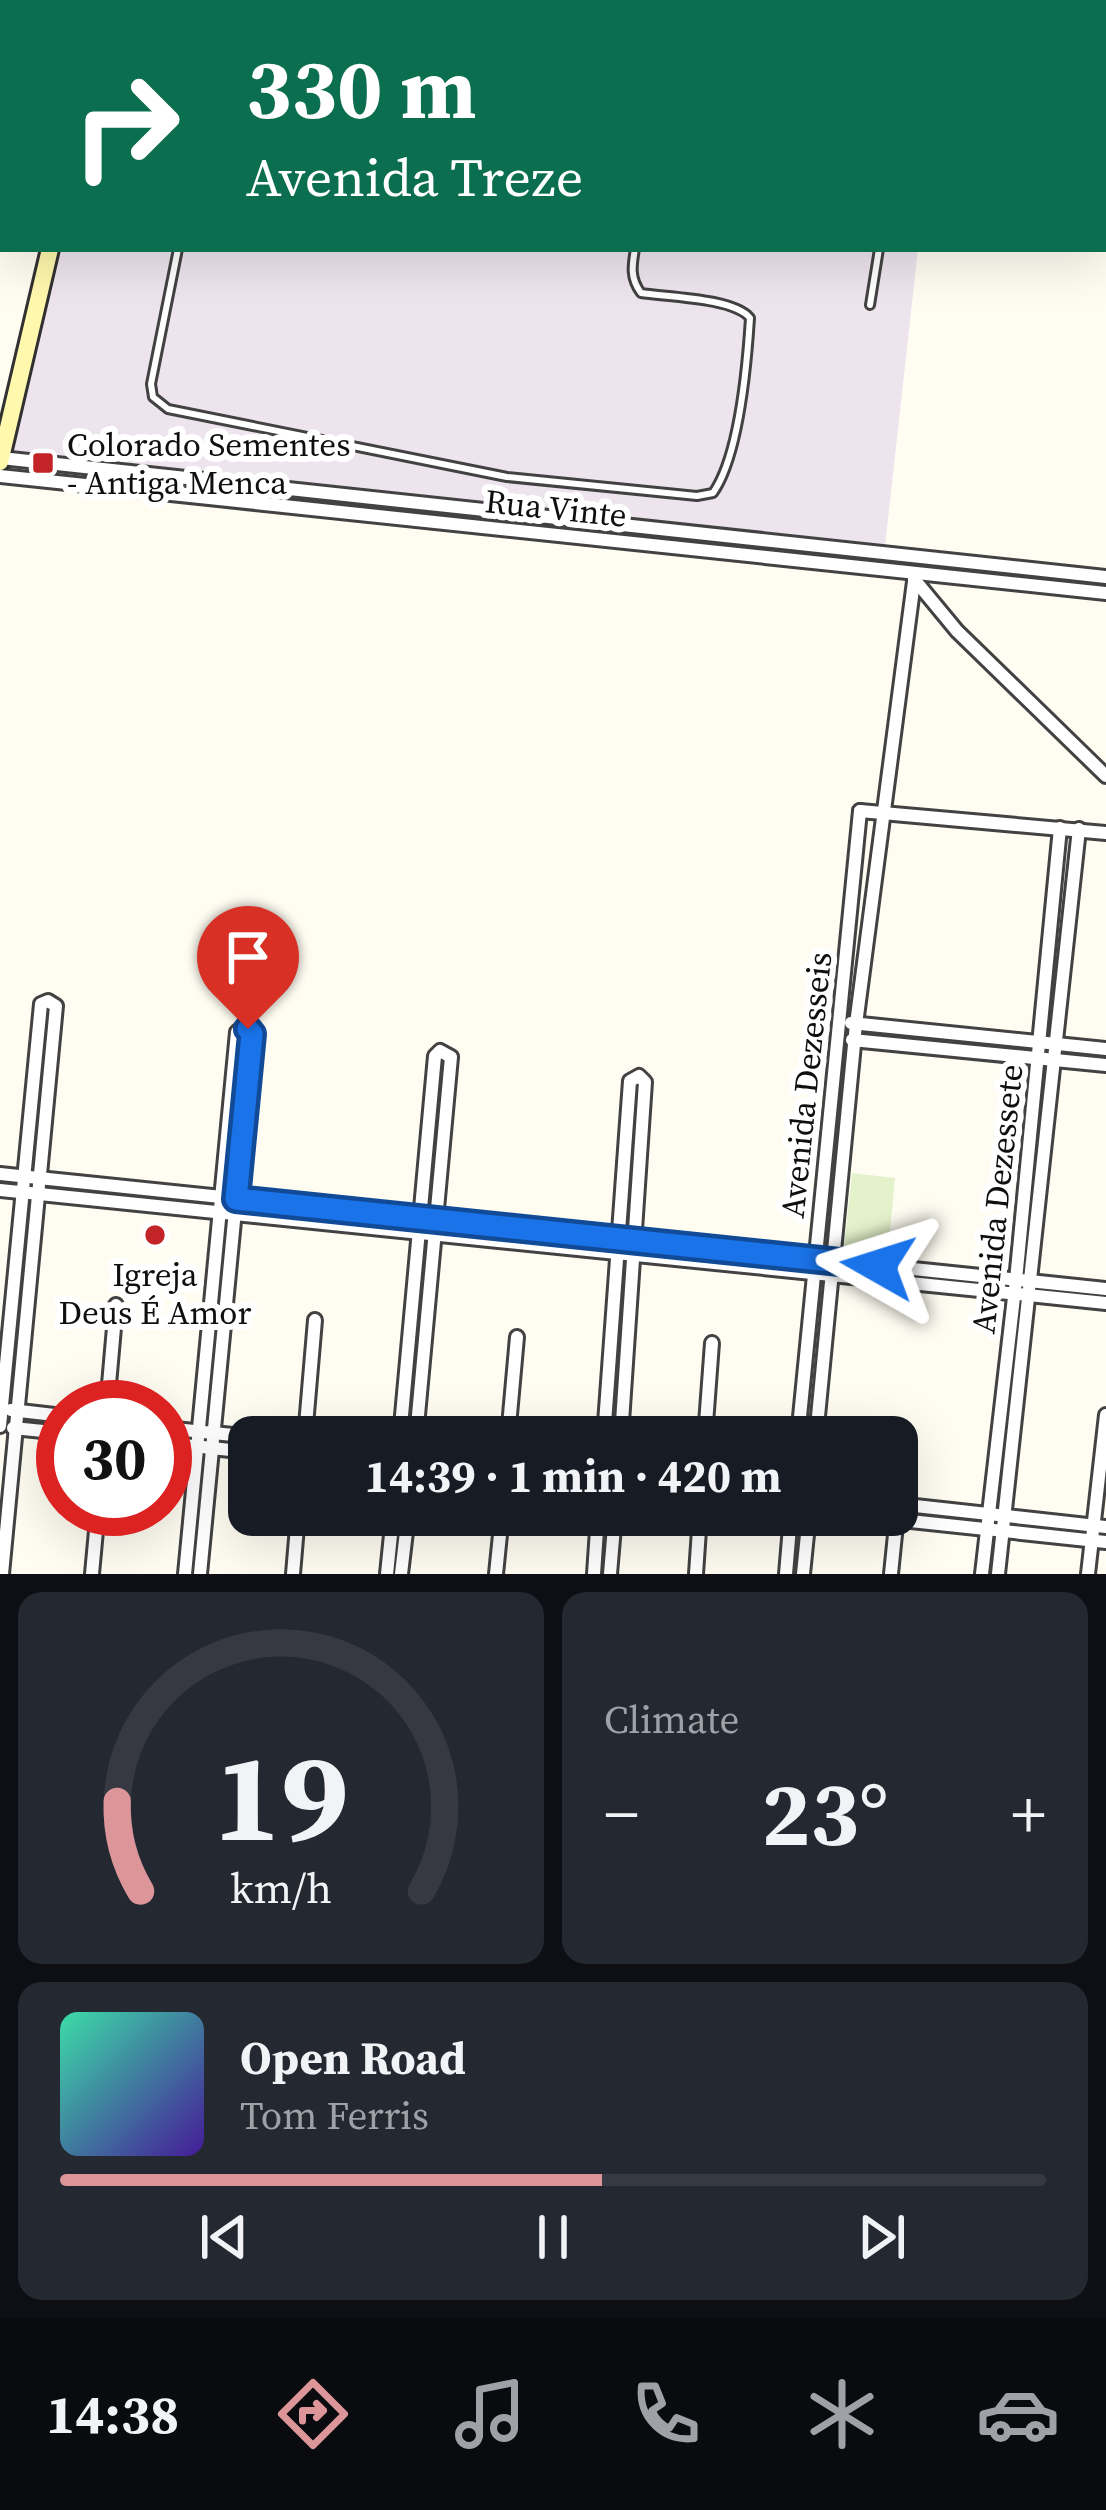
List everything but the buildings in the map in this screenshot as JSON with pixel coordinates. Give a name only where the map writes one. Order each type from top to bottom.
[{"type":"main road","points":[[0,460],[49,252]]},
{"type":"street","name":"Rua Vinte","points":[[0,460],[1106,577]]},
{"type":"street","name":"Rua Vinte","points":[[0,476],[1106,593]]},
{"type":"street","points":[[914,576],[957,631],[1106,776]]},
{"type":"street","name":"Avenida Dezesseis","points":[[818,1416],[854,1040],[914,576]]},
{"type":"street","points":[[860,811],[887,783]]},
{"type":"street","points":[[860,811],[1106,833]]},
{"type":"street","name":"Avenida Dezesseis","points":[[800,1416],[860,811]]},
{"type":"street","name":"Avenida Dezessete","points":[[998,1574],[1060,828]]},
{"type":"street","name":"Avenida Dezessete","points":[[982,1574],[1056,1060],[1079,829]]},
{"type":"street","points":[[2,1574],[16,1428],[39,1194],[56,1006],[49,1001],[41,1004],[0,1426],[16,1428],[36,1430]]},
{"type":"street","points":[[840,1022],[1106,1049]]},
{"type":"street","points":[[200,1574],[203,1448],[197,1431],[252,1034],[244,1028],[237,1032],[229,1198]]},
{"type":"street","points":[[839,1038],[1106,1065]]},
{"type":"street","points":[[403,1416],[428,1227],[442,1148],[451,1057],[440,1051],[435,1056],[427,1148],[428,1227],[417,1416]]},
{"type":"street","points":[[35,1061],[51,1063]]},
{"type":"street","points":[[605,1416],[630,1081],[639,1076],[645,1082],[622,1416]]},
{"type":"street","points":[[427,1148],[442,1148]]},
{"type":"street","points":[[0,1174],[229,1198],[428,1227]]},
{"type":"street","points":[[84,1198],[86,1183]]},
{"type":"street","points":[[0,1190],[227,1215],[428,1227],[617,1246],[633,1255],[815,1266]]},
{"type":"street","points":[[185,1574],[203,1448],[212,1433],[227,1215]]},
{"type":"street","points":[[617,1246],[634,1240],[832,1268],[1023,1287],[1106,1289]]},
{"type":"street","points":[[1023,1287],[1106,1303]]},
{"type":"street","points":[[109,1380],[116,1305]]},
{"type":"street","points":[[307,1416],[315,1320]]},
{"type":"street","points":[[510,1416],[517,1336]]},
{"type":"street","points":[[707,1416],[712,1343]]},
{"type":"street","points":[[2,1409],[36,1413]]},
{"type":"street","points":[[1088,1574],[1099,1534],[1106,1415]]},
{"type":"street","points":[[192,1431],[228,1435]]},
{"type":"street","points":[[192,1447],[228,1450]]},
{"type":"street","points":[[918,1514],[1099,1534]]},
{"type":"street","points":[[92,1574],[96,1536]]},
{"type":"street","points":[[293,1574],[296,1536]]},
{"type":"street","points":[[387,1574],[391,1536]]},
{"type":"street","points":[[401,1574],[406,1536]]},
{"type":"street","points":[[496,1574],[500,1536]]},
{"type":"street","points":[[594,1574],[597,1536]]},
{"type":"street","points":[[610,1574],[613,1536]]},
{"type":"street","points":[[696,1574],[699,1536]]},
{"type":"street","points":[[786,1574],[789,1536]]},
{"type":"street","points":[[803,1574],[807,1536]]},
{"type":"street","points":[[891,1574],[895,1536]]},
{"type":"lane","points":[[177,252],[151,385],[152,398],[168,409],[507,477],[713,494],[724,477],[747,366],[750,318],[745,310],[729,305],[641,293],[631,268],[634,252]]},
{"type":"lane","points":[[870,305],[879,252]]},
{"type":"shaded area","points":[[49,252],[918,252],[885,546],[4,455]]},
{"type":"green space","points":[[852,1173],[895,1178],[888,1252],[844,1248]]},
{"type":"place","name":"Colorado Sementes - Antiga Menca","points":[[43,463]]},
{"type":"place","name":"Igreja Deus É Amor","points":[[155,1235]]},
{"type":"route","points":[[248,1029],[252,1034],[236,1199],[878,1266]]}]
